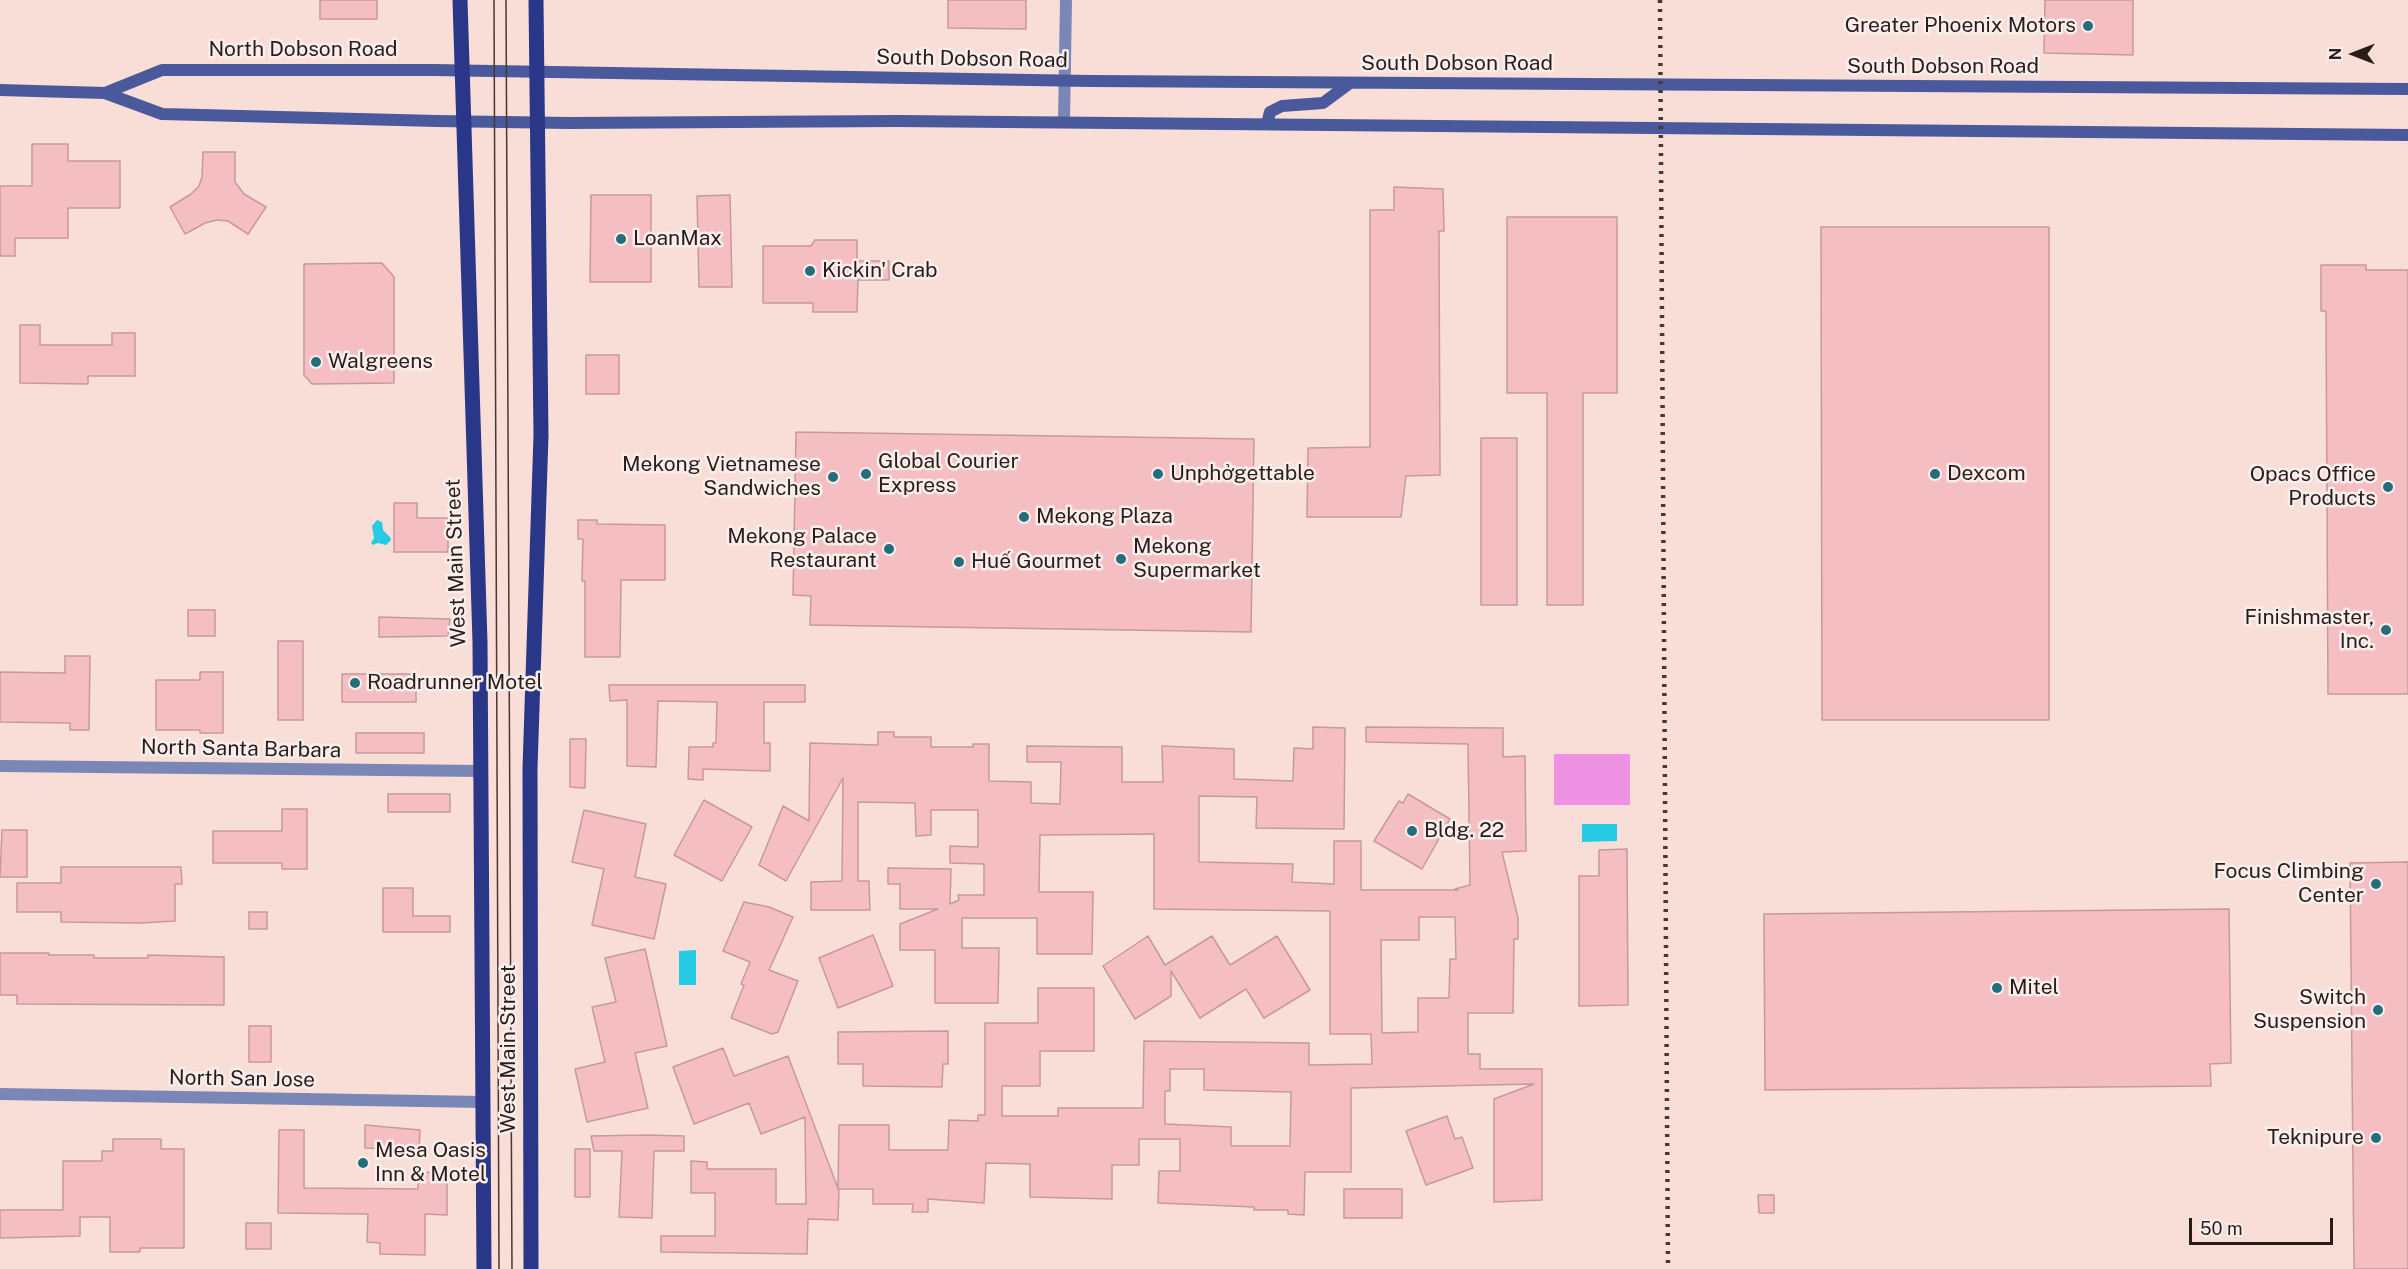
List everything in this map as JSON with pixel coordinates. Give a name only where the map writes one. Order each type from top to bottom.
[{"type":"main road","name":"West Main Street","points":[[460,0],[480,611],[484,1269]]},
{"type":"main road","name":"West Main Street","points":[[531,1269],[530,780],[541,435],[536,0]]},
{"type":"main road","name":"North Dobson Road","points":[[105,93],[162,70],[507,70]]},
{"type":"main road","name":"South Dobson Road","points":[[507,70],[1065,81],[2408,89]]},
{"type":"main road","points":[[1267,124],[1270,112],[1282,106],[1323,103],[1350,83]]},
{"type":"main road","name":"North Dobson Road","points":[[0,90],[105,93],[162,114],[538,122]]},
{"type":"main road","points":[[538,122],[1064,122],[2408,135]]},
{"type":"street","points":[[1064,122],[1066,0]]},
{"type":"street","name":"North Santa Barbara","points":[[0,766],[482,771]]},
{"type":"street","name":"North San Jose","points":[[0,1094],[483,1102]]},
{"type":"shaded area","points":[[1554,754],[1630,754],[1630,805],[1554,805]]},
{"type":"water","points":[[377,520],[382,522],[383,530],[390,537],[391,540],[386,545],[371,543],[374,538],[372,526]]},
{"type":"water","points":[[1582,824],[1617,824],[1617,841],[1582,842]]},
{"type":"water","points":[[696,950],[696,985],[679,985],[679,951]]},
{"type":"building","points":[[320,0],[377,0],[377,19],[320,19]]},
{"type":"building","points":[[948,0],[1026,0],[1026,29],[948,28]]},
{"type":"building","name":"Greater Phoenix Motors","points":[[2045,0],[2133,0],[2133,55],[2044,53]]},
{"type":"building","points":[[32,144],[68,144],[68,161],[120,161],[120,208],[68,208],[68,238],[15,238],[15,256],[0,256],[0,186],[32,186]]},
{"type":"building","points":[[203,152],[235,152],[235,182],[244,194],[266,207],[248,234],[228,221],[217,220],[205,223],[185,234],[170,207],[199,186],[202,177]]},
{"type":"building","points":[[1394,187],[1443,189],[1444,231],[1439,231],[1440,475],[1406,476],[1401,517],[1307,517],[1308,448],[1370,447],[1370,210],[1394,210]]},
{"type":"building","name":"LoanMax","points":[[591,195],[651,195],[651,282],[590,282]]},
{"type":"building","points":[[730,195],[732,287],[699,287],[697,196]]},
{"type":"building","points":[[1507,217],[1617,217],[1617,393],[1583,393],[1583,605],[1547,605],[1547,393],[1507,393]]},
{"type":"building","name":"Dexcom","points":[[1821,227],[2049,227],[2049,720],[1822,720]]},
{"type":"building","name":"Kickin' Crab","points":[[815,240],[857,240],[857,261],[889,261],[889,280],[858,280],[857,312],[813,312],[813,303],[763,303],[763,246],[811,246]]},
{"type":"building","name":"Walgreens","points":[[382,263],[394,277],[394,383],[312,384],[304,375],[304,264]]},
{"type":"building","points":[[2321,265],[2366,265],[2366,270],[2408,270],[2408,694],[2328,694],[2326,311],[2321,311]]},
{"type":"building","points":[[20,325],[40,325],[40,345],[112,345],[112,333],[135,333],[135,376],[88,376],[88,384],[20,383]]},
{"type":"building","points":[[586,355],[619,355],[619,394],[586,394]]},
{"type":"building","name":"Mekong Plaza","points":[[796,432],[1254,439],[1251,632],[810,625],[811,596],[793,595]]},
{"type":"building","points":[[1481,438],[1517,438],[1517,605],[1481,605]]},
{"type":"building","points":[[394,503],[417,503],[417,518],[448,518],[448,552],[394,552]]},
{"type":"building","points":[[578,520],[597,520],[597,524],[665,525],[665,580],[621,580],[620,657],[585,657],[583,539],[578,539]]},
{"type":"building","points":[[188,610],[215,610],[215,636],[188,636]]},
{"type":"building","points":[[379,617],[450,619],[448,636],[379,637]]},
{"type":"building","points":[[278,641],[303,641],[303,720],[278,720]]},
{"type":"building","points":[[65,656],[90,656],[89,730],[70,730],[70,723],[0,722],[0,672],[65,673]]},
{"type":"building","points":[[200,672],[223,672],[223,733],[200,733],[200,730],[156,730],[156,680],[200,680]]},
{"type":"building","points":[[342,674],[416,674],[416,702],[342,702]]},
{"type":"building","points":[[609,685],[805,685],[805,702],[764,702],[764,743],[770,743],[770,771],[703,769],[703,780],[688,779],[689,747],[713,747],[713,743],[716,743],[717,702],[658,701],[656,767],[627,766],[627,700],[610,701]]},
{"type":"building","points":[[1313,727],[1345,728],[1344,829],[1256,828],[1257,797],[1199,796],[1199,862],[1293,864],[1292,882],[1334,884],[1334,841],[1361,841],[1361,890],[1458,890],[1455,889],[1470,885],[1468,744],[1366,742],[1366,727],[1503,728],[1503,757],[1525,756],[1526,851],[1502,852],[1518,918],[1518,939],[1514,939],[1513,1013],[1468,1013],[1468,1054],[1480,1054],[1480,1069],[1542,1069],[1542,1200],[1494,1202],[1494,1099],[1534,1084],[1351,1088],[1351,1172],[1305,1172],[1304,1215],[1288,1214],[1288,1210],[1254,1210],[1254,1207],[1158,1203],[1159,1171],[1180,1171],[1180,1139],[1139,1139],[1139,1165],[1112,1165],[1112,1199],[1030,1197],[1030,1164],[986,1163],[984,1203],[928,1199],[928,1212],[912,1212],[913,1204],[873,1204],[873,1189],[838,1189],[839,1125],[889,1125],[889,1150],[948,1150],[949,1120],[978,1121],[978,1115],[985,1115],[985,1023],[1038,1023],[1038,988],[1094,988],[1094,1051],[1040,1051],[1040,1086],[1002,1086],[1002,1116],[1058,1116],[1058,1108],[1143,1108],[1144,1041],[1309,1043],[1309,1065],[1372,1064],[1371,1034],[1330,1034],[1330,911],[1154,909],[1154,834],[1040,835],[1039,892],[1093,892],[1092,954],[1037,954],[1037,918],[962,918],[962,948],[999,948],[998,1003],[935,1003],[935,950],[900,950],[900,924],[938,909],[900,909],[900,884],[888,884],[888,868],[951,869],[950,904],[959,900],[958,895],[984,895],[984,864],[950,863],[950,846],[978,847],[978,810],[931,810],[931,835],[916,836],[915,803],[858,802],[858,881],[869,881],[870,910],[811,910],[811,882],[842,881],[843,778],[786,881],[759,865],[783,806],[809,821],[810,743],[878,745],[878,732],[894,732],[894,737],[931,737],[931,747],[973,747],[973,744],[989,744],[989,781],[1031,782],[1031,803],[1060,804],[1061,762],[1027,762],[1027,746],[1122,747],[1122,782],[1163,782],[1162,746],[1234,749],[1234,779],[1293,781],[1294,748],[1313,749]],"holes":[[[1419,917],[1455,917],[1456,959],[1450,959],[1449,998],[1418,998],[1418,1032],[1382,1033],[1381,940],[1419,940]],[[1170,1069],[1204,1069],[1204,1090],[1291,1092],[1290,1146],[1231,1146],[1231,1127],[1165,1124],[1165,1091],[1170,1091]]]},
{"type":"building","points":[[356,733],[424,733],[424,753],[356,753]]},
{"type":"building","points":[[570,739],[586,739],[585,788],[570,787]]},
{"type":"building","points":[[388,794],[450,794],[450,812],[388,812]]},
{"type":"building","name":"Bldg. 22","points":[[1408,794],[1450,819],[1422,869],[1374,841],[1399,801],[1403,803]]},
{"type":"building","points":[[704,800],[752,827],[722,881],[674,855]]},
{"type":"building","points":[[282,809],[307,809],[307,869],[282,869],[282,863],[213,863],[213,831],[282,831]]},
{"type":"building","points":[[584,810],[646,824],[635,877],[666,884],[654,939],[592,925],[604,869],[572,862]]},
{"type":"building","points":[[2,830],[27,830],[27,877],[0,877]]},
{"type":"building","points":[[1627,849],[1628,1005],[1579,1006],[1579,876],[1599,876],[1599,850]]},
{"type":"building","points":[[2408,862],[2408,1269],[2354,1269],[2350,863]]},
{"type":"building","points":[[61,867],[181,867],[182,884],[175,884],[175,921],[61,922],[61,912],[17,912],[17,883],[61,883]]},
{"type":"building","points":[[383,888],[413,888],[413,916],[450,916],[450,932],[383,932]]},
{"type":"building","points":[[744,902],[769,907],[793,917],[769,970],[798,981],[778,1032],[772,1034],[731,1018],[750,962],[723,951]]},
{"type":"building","name":"Mitel","points":[[2229,909],[2231,1063],[2210,1064],[2211,1086],[1765,1090],[1764,914]]},
{"type":"building","points":[[249,912],[267,912],[267,929],[249,929]]},
{"type":"building","points":[[873,935],[893,986],[838,1008],[819,958]]},
{"type":"building","points":[[1148,936],[1165,965],[1212,936],[1230,965],[1277,936],[1310,990],[1264,1018],[1246,989],[1200,1018],[1171,971],[1171,996],[1135,1019],[1103,966]]},
{"type":"building","points":[[645,949],[667,1046],[635,1053],[648,1108],[587,1122],[575,1069],[605,1062],[592,1007],[616,1002],[605,958]]},
{"type":"building","points":[[0,953],[94,955],[94,958],[148,958],[148,955],[224,957],[224,1005],[17,1004],[17,995],[0,995]]},
{"type":"building","points":[[249,1026],[271,1026],[271,1062],[249,1062]]},
{"type":"building","points":[[948,1031],[948,1064],[943,1064],[942,1087],[863,1086],[863,1064],[838,1064],[838,1032]]},
{"type":"building","points":[[723,1048],[734,1076],[788,1056],[839,1191],[838,1220],[808,1219],[807,1254],[661,1252],[661,1236],[715,1236],[715,1193],[691,1193],[691,1161],[707,1162],[707,1169],[776,1169],[776,1204],[806,1204],[805,1117],[761,1134],[749,1103],[694,1124],[673,1067]]},
{"type":"building","points":[[1447,1116],[1455,1139],[1462,1137],[1473,1168],[1426,1185],[1406,1131]]},
{"type":"building","points":[[365,1125],[420,1130],[419,1150],[365,1148]]},
{"type":"building","points":[[279,1130],[304,1130],[304,1188],[418,1189],[418,1172],[447,1173],[447,1215],[425,1214],[425,1255],[380,1254],[380,1243],[367,1242],[368,1214],[278,1213]]},
{"type":"building","points":[[591,1136],[684,1136],[684,1151],[654,1151],[652,1218],[619,1217],[622,1151],[594,1151]]},
{"type":"building","points":[[113,1139],[161,1139],[161,1149],[184,1149],[184,1248],[140,1248],[140,1252],[110,1252],[110,1217],[80,1217],[80,1236],[0,1238],[0,1210],[63,1210],[63,1161],[102,1161],[102,1151],[113,1151]]},
{"type":"building","points":[[575,1149],[590,1149],[590,1197],[575,1197]]},
{"type":"building","points":[[1344,1189],[1402,1189],[1402,1218],[1344,1218]]},
{"type":"building","points":[[1758,1195],[1774,1195],[1774,1213],[1759,1213]]},
{"type":"building","points":[[246,1223],[271,1223],[271,1249],[246,1249]]},
{"type":"tram line","points":[[494,0],[499,1269]]},
{"type":"tram line","points":[[506,0],[512,1269]]},
{"type":"railway","points":[[1660,0],[1668,1269]]},
{"type":"place","name":"Greater Phoenix Motors","points":[[2088,26]]},
{"type":"place","name":"LoanMax","points":[[621,239]]},
{"type":"place","name":"Kickin' Crab","points":[[810,271]]},
{"type":"place","name":"Walgreens","points":[[316,362]]},
{"type":"place","name":"Global Courier Express","points":[[866,474]]},
{"type":"place","name":"Unphởgettable","points":[[1158,474]]},
{"type":"place","name":"Dexcom","points":[[1935,474]]},
{"type":"place","name":"Mekong Vietnamese Sandwiches","points":[[833,477]]},
{"type":"place","name":"Opacs Office Products","points":[[2388,487]]},
{"type":"place","name":"Mekong Plaza","points":[[1024,517]]},
{"type":"place","name":"Mekong Palace Restaurant","points":[[889,549]]},
{"type":"place","name":"Mekong Supermarket","points":[[1121,559]]},
{"type":"place","name":"Huế Gourmet","points":[[959,562]]},
{"type":"place","name":"Finishmaster, Inc.","points":[[2386,630]]},
{"type":"place","name":"Roadrunner Motel","points":[[355,683]]},
{"type":"place","name":"Bldg. 22","points":[[1412,831]]},
{"type":"place","name":"Focus Climbing Center","points":[[2376,884]]},
{"type":"place","name":"Mitel","points":[[1997,988]]},
{"type":"place","name":"Switch Suspension","points":[[2378,1010]]},
{"type":"place","name":"Teknipure","points":[[2376,1138]]},
{"type":"place","name":"Mesa Oasis Inn & Motel","points":[[363,1163]]}]
